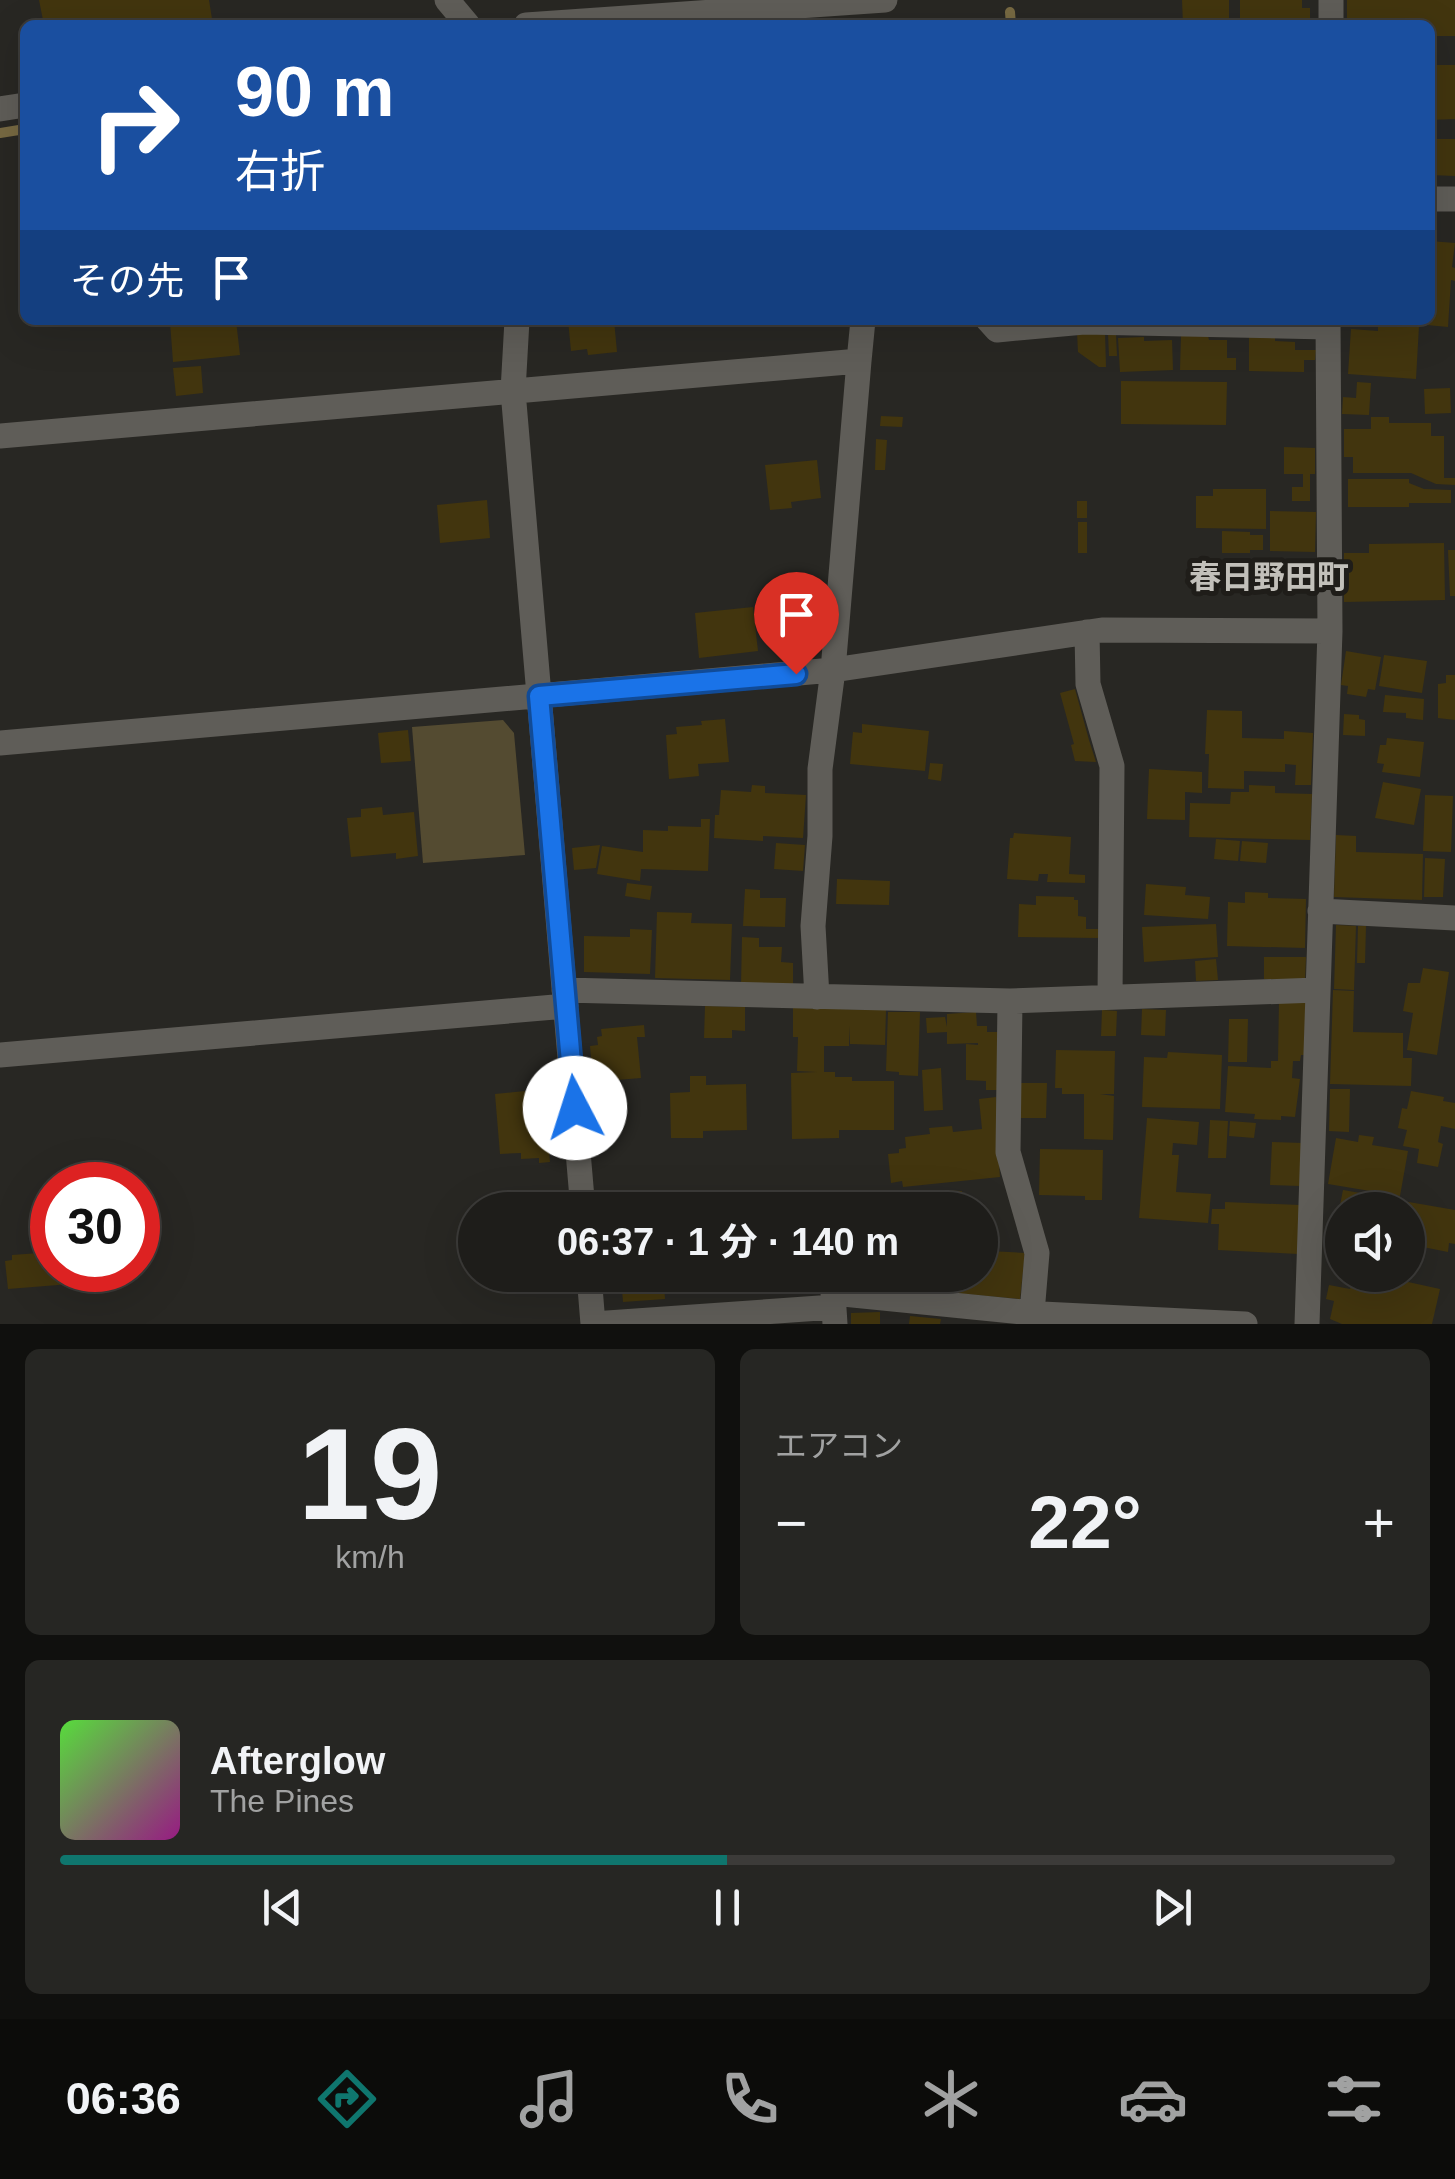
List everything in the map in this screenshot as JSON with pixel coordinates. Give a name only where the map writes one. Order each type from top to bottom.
[{"type":"street","points":[[447,0],[464,20]]},
{"type":"street","points":[[598,20],[885,0]]},
{"type":"street","points":[[517,325],[513,391],[582,1192]]},
{"type":"street","points":[[817,998],[812,926],[820,836],[820,769],[863,325]]},
{"type":"street","points":[[992,325],[997,330],[1051,325]]},
{"type":"street","points":[[1307,1324],[1330,631],[1328,325]]},
{"type":"street","points":[[0,436],[860,361]]},
{"type":"street","points":[[0,743],[832,670],[1102,630],[1330,631]]},
{"type":"street","points":[[1087,632],[1088,684],[1112,766],[1110,997]]},
{"type":"street","points":[[1320,911],[1455,918]]},
{"type":"street","points":[[0,1054],[565,998],[1010,1000],[1317,990]]},
{"type":"street","points":[[1010,1000],[1008,1152],[1037,1253],[1039,1317]]},
{"type":"street","points":[[590,1292],[593,1324],[835,1316],[833,1294],[1039,1317],[1245,1324]]},
{"type":"shaded area","points":[[503,720],[514,733],[525,855],[423,863],[412,727]]},
{"type":"building","points":[[39,0],[209,0],[212,20],[43,20]]},
{"type":"building","points":[[1182,0],[1229,0],[1229,20],[1183,20]]},
{"type":"building","points":[[1240,0],[1302,0],[1302,8],[1310,8],[1310,20],[1240,20]]},
{"type":"building","points":[[1347,0],[1455,0],[1455,36],[1435,36],[1435,20],[1347,20]]},
{"type":"building","points":[[1435,65],[1455,65],[1455,119],[1435,120]]},
{"type":"building","points":[[1435,139],[1455,139],[1455,176],[1435,175]]},
{"type":"building","points":[[1435,241],[1455,243],[1455,281],[1451,280],[1448,327],[1427,325],[1435,325]]},
{"type":"building","points":[[170,325],[237,325],[240,355],[173,362]]},
{"type":"building","points":[[568,325],[614,325],[617,352],[588,355],[587,349],[571,351]]},
{"type":"building","points":[[1378,325],[1419,326],[1416,379],[1348,374],[1351,329],[1378,331]]},
{"type":"building","points":[[1105,331],[1106,367],[1099,367],[1078,352],[1077,332]]},
{"type":"building","points":[[1108,334],[1116,334],[1117,356],[1109,356]]},
{"type":"building","points":[[1181,336],[1227,340],[1227,358],[1236,358],[1236,370],[1180,370]]},
{"type":"building","points":[[1249,336],[1275,336],[1275,341],[1295,342],[1295,350],[1316,350],[1315,360],[1304,360],[1304,372],[1249,371]]},
{"type":"building","points":[[1144,337],[1144,341],[1172,340],[1173,370],[1120,372],[1118,338]]},
{"type":"building","points":[[201,366],[203,393],[176,396],[173,368]]},
{"type":"building","points":[[1121,381],[1227,382],[1226,425],[1121,424]]},
{"type":"building","points":[[1357,382],[1371,383],[1369,415],[1342,414],[1343,397],[1356,398]]},
{"type":"building","points":[[1450,388],[1451,413],[1425,414],[1424,389]]},
{"type":"building","points":[[881,416],[903,417],[902,427],[880,426]]},
{"type":"building","points":[[1371,417],[1389,417],[1389,423],[1431,423],[1431,436],[1444,436],[1444,478],[1455,478],[1455,485],[1436,484],[1411,473],[1353,473],[1353,457],[1344,457],[1344,429],[1371,429]]},
{"type":"building","points":[[876,439],[887,440],[885,470],[875,470]]},
{"type":"building","points":[[1284,447],[1315,448],[1310,501],[1292,501],[1292,487],[1303,487],[1303,474],[1284,474]]},
{"type":"building","points":[[817,460],[821,498],[791,502],[792,508],[770,510],[765,465]]},
{"type":"building","points":[[1348,479],[1409,479],[1409,483],[1424,489],[1451,490],[1451,503],[1348,507]]},
{"type":"building","points":[[1213,489],[1266,489],[1266,529],[1196,528],[1196,496],[1213,496]]},
{"type":"building","points":[[487,500],[490,538],[440,543],[437,505]]},
{"type":"building","points":[[1077,501],[1087,501],[1087,518],[1077,518]]},
{"type":"building","points":[[1270,511],[1316,512],[1315,552],[1270,551]]},
{"type":"building","points":[[1078,522],[1087,522],[1087,553],[1078,553]]},
{"type":"building","points":[[1222,531],[1263,535],[1263,550],[1222,553]]},
{"type":"building","points":[[1444,543],[1445,600],[1344,602],[1344,553],[1369,553],[1369,544]]},
{"type":"building","points":[[1448,550],[1455,550],[1455,596],[1450,596]]},
{"type":"building","points":[[1286,559],[1315,559],[1315,583],[1285,583]]},
{"type":"building","points":[[753,607],[758,651],[699,658],[695,613]]},
{"type":"building","points":[[1346,651],[1381,657],[1375,690],[1368,689],[1366,697],[1347,694],[1348,686],[1341,685]]},
{"type":"building","points":[[1384,655],[1427,661],[1422,693],[1379,686]]},
{"type":"building","points":[[1446,675],[1455,675],[1455,720],[1438,718],[1438,684],[1446,683]]},
{"type":"building","points":[[1075,689],[1096,762],[1075,761],[1060,693]]},
{"type":"building","points":[[1385,695],[1424,699],[1423,720],[1406,718],[1406,713],[1383,712]]},
{"type":"building","points":[[1207,710],[1242,711],[1242,738],[1284,739],[1284,731],[1313,733],[1311,785],[1295,785],[1296,765],[1285,764],[1285,772],[1244,771],[1244,789],[1208,788]]},
{"type":"building","points":[[1344,714],[1359,715],[1359,719],[1365,720],[1365,736],[1343,735]]},
{"type":"building","points":[[725,719],[729,762],[698,764],[699,776],[669,779],[666,735],[677,734],[676,727]]},
{"type":"building","points":[[862,724],[929,731],[925,771],[850,764],[853,732],[862,733]]},
{"type":"building","points":[[408,730],[411,761],[381,763],[378,733]]},
{"type":"building","points":[[1387,738],[1424,742],[1420,777],[1382,772],[1384,764],[1377,763],[1380,745],[1386,745]]},
{"type":"building","points":[[930,763],[943,764],[941,781],[928,779]]},
{"type":"building","points":[[1149,769],[1202,772],[1202,793],[1185,792],[1185,820],[1147,819]]},
{"type":"building","points":[[1383,782],[1421,789],[1414,825],[1375,818]]},
{"type":"building","points":[[752,785],[765,786],[765,793],[806,795],[803,838],[714,838],[721,790],[751,792]]},
{"type":"building","points":[[1249,785],[1275,786],[1275,793],[1312,794],[1310,840],[1189,837],[1190,803],[1230,804],[1231,792],[1249,792]]},
{"type":"building","points":[[1425,795],[1453,796],[1451,852],[1423,851]]},
{"type":"building","points":[[382,807],[383,815],[414,812],[418,856],[396,859],[396,853],[351,857],[347,818],[361,817],[361,809]]},
{"type":"building","points":[[701,819],[710,819],[708,871],[641,869],[640,881],[597,874],[602,846],[643,852],[643,830],[701,827]]},
{"type":"building","points":[[1014,833],[1071,837],[1069,874],[1085,875],[1085,883],[1047,882],[1048,874],[1039,874],[1038,881],[1007,879],[1010,838]]},
{"type":"building","points":[[1336,835],[1356,836],[1356,852],[1423,854],[1422,900],[1334,897]]},
{"type":"building","points":[[1216,839],[1240,841],[1238,861],[1214,859]]},
{"type":"building","points":[[1242,841],[1268,843],[1266,863],[1240,861]]},
{"type":"building","points":[[776,843],[805,845],[803,871],[774,869]]},
{"type":"building","points":[[600,845],[596,868],[574,870],[572,848]]},
{"type":"building","points":[[1425,858],[1445,859],[1443,897],[1424,897]]},
{"type":"building","points":[[837,879],[890,881],[889,905],[836,904]]},
{"type":"building","points":[[627,883],[652,886],[650,900],[625,896]]},
{"type":"building","points":[[1146,884],[1186,887],[1185,895],[1210,897],[1208,919],[1144,915]]},
{"type":"building","points":[[745,889],[760,890],[760,898],[786,898],[785,927],[743,926]]},
{"type":"building","points":[[1245,892],[1268,893],[1268,898],[1306,899],[1305,948],[1227,946],[1228,902],[1245,903]]},
{"type":"building","points":[[1036,896],[1074,897],[1078,900],[1078,916],[1086,917],[1086,929],[1098,929],[1098,938],[1018,937],[1019,904],[1036,905]]},
{"type":"building","points":[[657,912],[692,913],[691,923],[732,924],[730,980],[655,978]]},
{"type":"building","points":[[1216,924],[1218,957],[1144,962],[1142,927]]},
{"type":"building","points":[[1336,925],[1356,926],[1354,990],[1334,989]]},
{"type":"building","points":[[1358,926],[1366,926],[1365,963],[1357,963]]},
{"type":"building","points":[[630,929],[652,930],[650,974],[584,972],[584,936],[630,937]]},
{"type":"building","points":[[742,937],[759,938],[759,947],[782,947],[781,962],[793,963],[793,986],[741,985]]},
{"type":"building","points":[[1264,957],[1306,957],[1305,980],[1264,979]]},
{"type":"building","points":[[1216,959],[1218,980],[1196,981],[1195,961]]},
{"type":"building","points":[[1423,968],[1449,972],[1437,1055],[1407,1050],[1413,1013],[1403,1011],[1408,983],[1420,983]]},
{"type":"building","points":[[1333,990],[1354,991],[1353,1032],[1403,1033],[1403,1058],[1412,1058],[1411,1086],[1330,1084]]},
{"type":"building","points":[[1279,1001],[1306,1002],[1304,1055],[1300,1061],[1293,1061],[1292,1078],[1300,1079],[1295,1117],[1254,1119],[1255,1114],[1225,1112],[1228,1066],[1271,1068],[1271,1061],[1278,1061]]},
{"type":"building","points":[[705,1006],[745,1007],[745,1031],[732,1030],[732,1038],[704,1038]]},
{"type":"building","points":[[793,1008],[886,1010],[885,1045],[850,1044],[849,1026],[849,1046],[824,1046],[824,1072],[852,1077],[852,1081],[894,1081],[894,1130],[839,1130],[839,1138],[792,1139],[791,1073],[817,1072],[797,1071],[798,1037],[793,1037]]},
{"type":"building","points":[[1142,1009],[1166,1010],[1165,1036],[1141,1035]]},
{"type":"building","points":[[1102,1010],[1117,1011],[1116,1036],[1101,1036]]},
{"type":"building","points":[[888,1012],[920,1012],[918,1076],[886,1071]]},
{"type":"building","points":[[976,1012],[977,1026],[987,1026],[987,1032],[999,1032],[999,1090],[986,1090],[986,1081],[966,1080],[966,1044],[978,1043],[947,1044],[947,1032],[927,1033],[926,1018],[945,1017],[947,1027],[947,1014]]},
{"type":"building","points":[[1229,1019],[1248,1019],[1247,1062],[1228,1062]]},
{"type":"building","points":[[644,1025],[645,1037],[637,1037],[641,1078],[593,1082],[590,1046],[598,1045],[601,1029]]},
{"type":"building","points":[[1056,1050],[1115,1051],[1114,1094],[1100,1094],[1114,1096],[1113,1140],[1084,1139],[1084,1094],[1062,1094],[1062,1088],[1055,1088]]},
{"type":"building","points":[[1168,1052],[1222,1055],[1220,1109],[1142,1107],[1144,1057],[1167,1058]]},
{"type":"building","points":[[941,1068],[943,1110],[924,1111],[922,1070]]},
{"type":"building","points":[[690,1076],[706,1076],[706,1085],[746,1084],[747,1130],[703,1131],[703,1138],[671,1138],[670,1093],[690,1092]]},
{"type":"building","points":[[1020,1083],[1047,1083],[1046,1118],[1019,1118]]},
{"type":"building","points":[[1330,1089],[1350,1089],[1349,1132],[1329,1131]]},
{"type":"building","points":[[525,1091],[526,1109],[545,1107],[550,1162],[521,1159],[521,1153],[500,1154],[495,1094]]},
{"type":"building","points":[[1411,1091],[1455,1103],[1455,1129],[1441,1126],[1438,1142],[1443,1144],[1438,1167],[1417,1163],[1419,1149],[1403,1146],[1407,1130],[1398,1128]]},
{"type":"building","points":[[996,1097],[1000,1177],[903,1187],[902,1181],[891,1183],[888,1154],[906,1148],[905,1137],[930,1134],[929,1128],[952,1126],[953,1132],[982,1129],[979,1099]]},
{"type":"building","points":[[1147,1118],[1199,1122],[1197,1145],[1173,1143],[1172,1155],[1179,1155],[1176,1192],[1211,1194],[1208,1223],[1139,1218]]},
{"type":"building","points":[[1210,1120],[1228,1121],[1226,1158],[1208,1158]]},
{"type":"building","points":[[1230,1121],[1256,1123],[1254,1138],[1229,1136]]},
{"type":"building","points":[[1359,1135],[1374,1137],[1372,1145],[1408,1151],[1401,1192],[1328,1184],[1336,1138],[1358,1142]]},
{"type":"building","points":[[1272,1142],[1303,1143],[1300,1186],[1270,1185]]},
{"type":"building","points":[[1040,1149],[1103,1150],[1102,1200],[1039,1195]]},
{"type":"building","points":[[1225,1202],[1300,1205],[1298,1254],[1218,1250],[1219,1224],[1211,1224],[1212,1209],[1225,1209]]},
{"type":"building","points":[[1425,1205],[1455,1210],[1455,1244],[1449,1243],[1448,1252],[1425,1247]]},
{"type":"building","points":[[998,1252],[1025,1253],[1020,1299],[941,1292],[998,1292]]},
{"type":"building","points":[[30,1254],[30,1287],[8,1289],[5,1261],[12,1260],[12,1255]]},
{"type":"building","points":[[1425,1286],[1440,1289],[1432,1324],[1342,1324],[1330,1319],[1334,1301],[1326,1299],[1328,1292],[1425,1292]]},
{"type":"building","points":[[622,1292],[664,1292],[665,1299],[623,1302]]},
{"type":"building","points":[[880,1312],[880,1324],[851,1324],[851,1313]]},
{"type":"building","points":[[910,1316],[941,1319],[940,1324],[909,1324]]},
{"type":"waterway","points":[[1010,12],[1011,20]]},
{"type":"waterway","points":[[0,133],[20,130]]},
{"type":"district","name":"春日野田町","points":[[1269,577]]},
{"type":"route","points":[[575,1108],[539,696],[796,674]]}]
